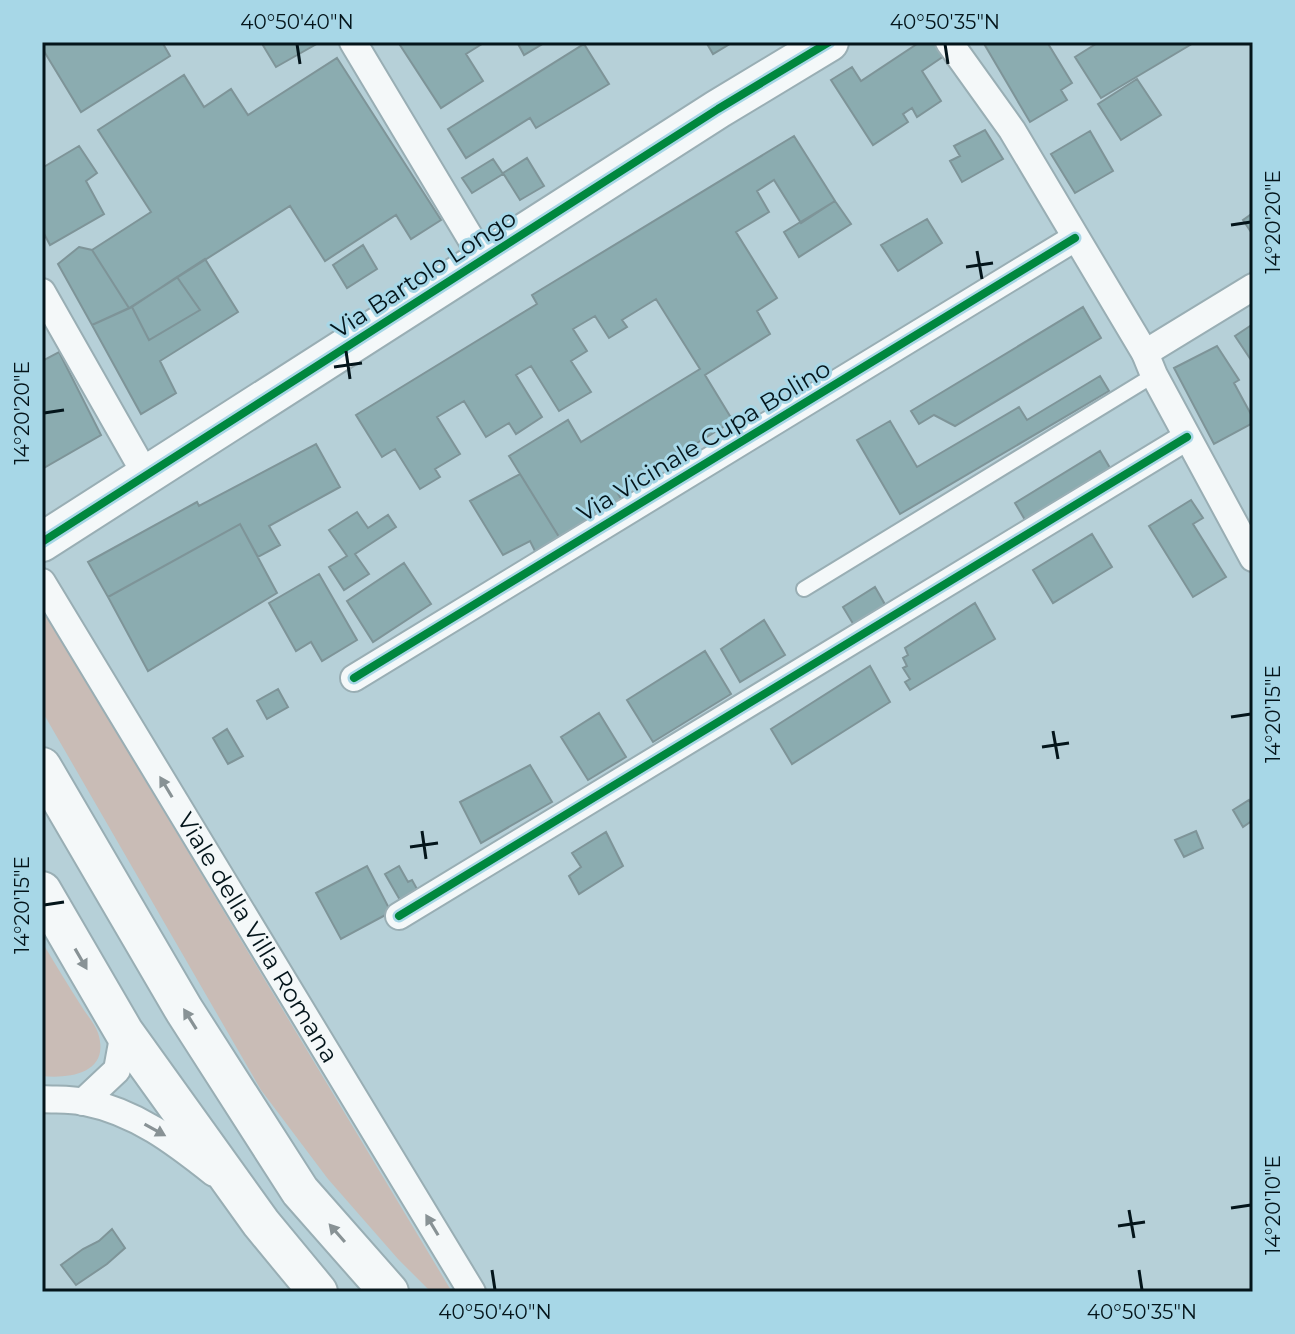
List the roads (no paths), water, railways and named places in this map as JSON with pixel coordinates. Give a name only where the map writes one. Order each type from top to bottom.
[{"type":"main road","name":"Via Bartolo Longo","points":[[42,542],[718,109],[829,42]]},
{"type":"main road","points":[[42,767],[184,1010],[300,1191],[389,1292]]},
{"type":"main road","points":[[42,891],[124,1032],[239,1193],[318,1292]]},
{"type":"street","points":[[353,42],[483,259]]},
{"type":"street","points":[[949,42],[1012,130],[1150,364],[1253,558]]},
{"type":"street","name":"Via Vicinale Cupa Bolino","points":[[354,678],[1075,238]]},
{"type":"street","points":[[1150,364],[1253,287]]},
{"type":"street","points":[[42,292],[146,475]]},
{"type":"street","points":[[434,914],[1192,444]]},
{"type":"street","points":[[399,916],[1192,444]]},
{"type":"street","name":"Viale della Villa Romana","points":[[42,582],[472,1292]]},
{"type":"street","points":[[83,1102],[117,1070],[124,1032]]},
{"type":"street","points":[[42,1099],[83,1102],[122,1112],[169,1138],[239,1193]]},
{"type":"lane","points":[[804,589],[1150,364]]}]
